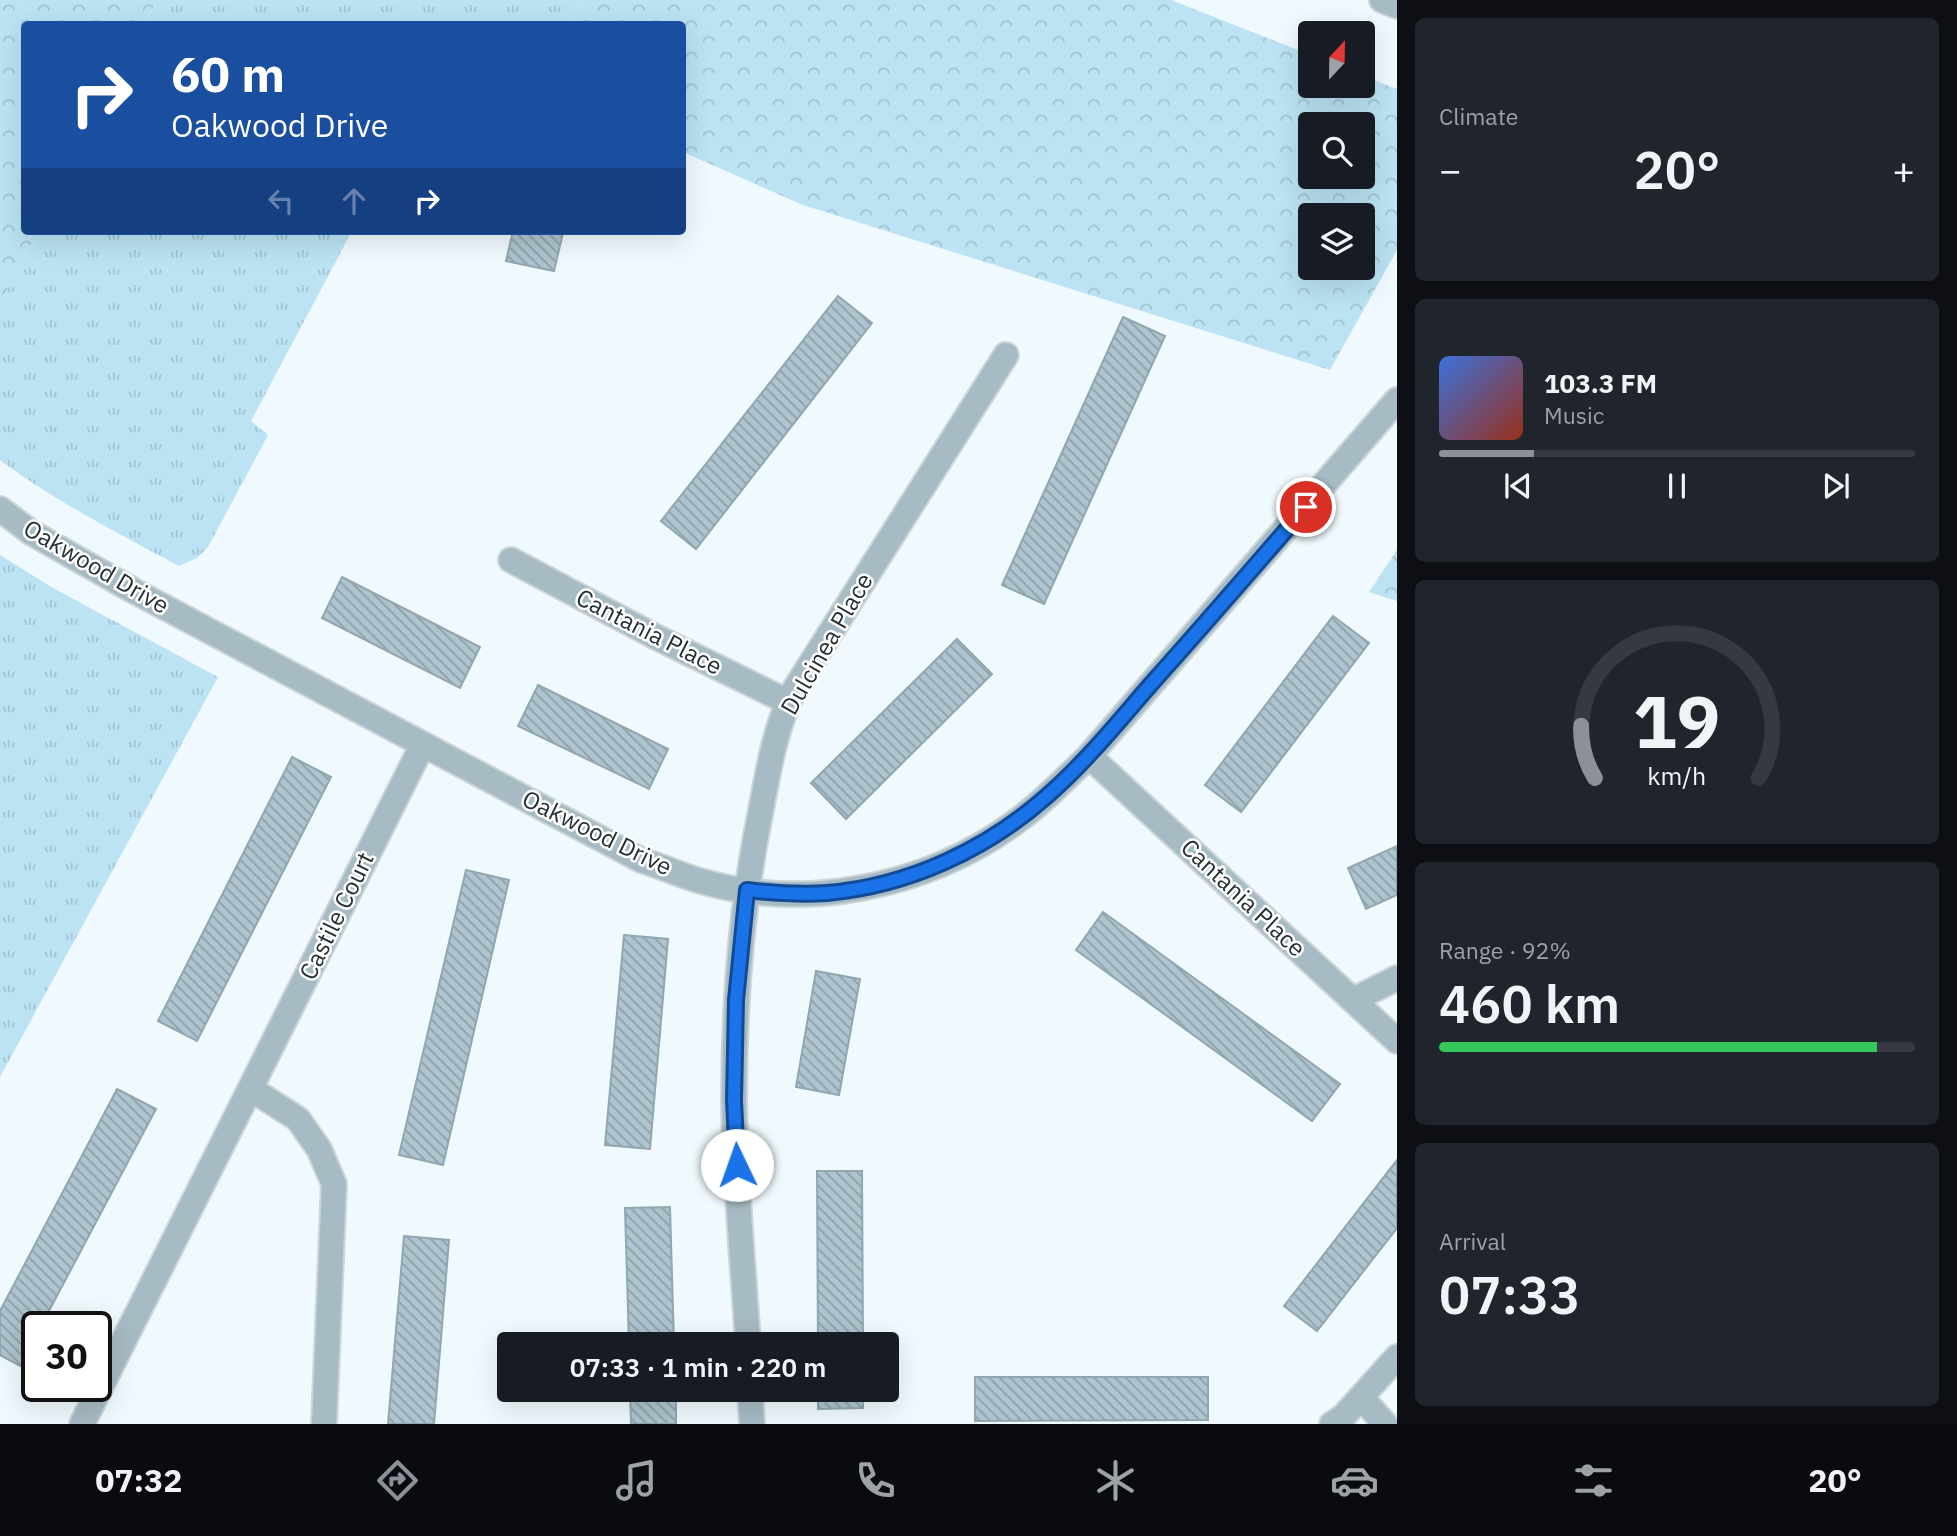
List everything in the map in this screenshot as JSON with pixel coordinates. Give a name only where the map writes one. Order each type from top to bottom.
[{"type":"street","points":[[1382,0],[1397,6]]},
{"type":"street","name":"Dulcinea Place","points":[[747,1332],[734,1100],[736,1000],[754,842],[774,740],[793,692],[1006,355]]},
{"type":"street","name":"Oakwood Drive","points":[[0,509],[32,533],[134,591],[641,860],[698,880],[747,890],[827,893],[876,885],[924,872],[964,854],[1012,824],[1047,797],[1089,756],[1397,400]]},
{"type":"street","name":"Cantania Place","points":[[511,560],[656,637],[788,702]]},
{"type":"street","name":"Castile Court","points":[[82,1424],[423,744]]},
{"type":"street","name":"Cantania Place","points":[[1089,756],[1397,1041]]},
{"type":"street","points":[[1353,1000],[1397,978]]},
{"type":"street","points":[[251,1089],[298,1119],[319,1149],[334,1184],[324,1424]]},
{"type":"street","points":[[1332,1424],[1343,1417],[1397,1357]]},
{"type":"street","points":[[1361,1397],[1385,1424]]},
{"type":"street","points":[[751,1402],[752,1424]]},
{"type":"green space","points":[[0,0],[157,0],[146,21],[21,21],[21,235],[36,235],[0,304]]},
{"type":"green space","points":[[157,0],[583,0],[572,21],[146,21]]},
{"type":"green space","points":[[583,0],[1171,0],[1298,50],[1298,98],[1376,98],[1376,81],[1397,89],[1397,250],[1330,370],[803,205],[686,153],[686,21],[572,21]]},
{"type":"green space","points":[[36,235],[350,235],[251,421],[268,435],[208,547],[197,558],[179,566],[65,503],[0,460],[0,304]]},
{"type":"green space","points":[[1397,550],[1397,601],[1369,592]]},
{"type":"green space","points":[[0,555],[53,588],[218,677],[0,1077]]},
{"type":"building","points":[[512,235],[563,235],[554,271],[506,261]]},
{"type":"building","points":[[838,296],[872,323],[696,549],[661,521]]},
{"type":"building","points":[[1123,317],[1165,336],[1044,604],[1002,585]]},
{"type":"building","points":[[342,577],[480,647],[460,688],[322,618]]},
{"type":"building","points":[[1333,616],[1369,643],[1241,812],[1205,785]]},
{"type":"building","points":[[957,639],[992,674],[846,819],[811,783]]},
{"type":"building","points":[[538,685],[668,749],[649,789],[518,726]]},
{"type":"building","points":[[292,757],[331,777],[197,1041],[158,1021]]},
{"type":"building","points":[[1397,846],[1397,895],[1366,909],[1348,868]]},
{"type":"building","points":[[466,870],[509,880],[443,1165],[399,1155]]},
{"type":"building","points":[[1103,912],[1340,1084],[1312,1121],[1076,950]]},
{"type":"building","points":[[624,935],[668,939],[650,1149],[605,1145]]},
{"type":"building","points":[[816,971],[860,979],[839,1095],[796,1087]]},
{"type":"building","points":[[117,1089],[156,1109],[49,1311],[21,1311],[20,1366],[0,1355],[0,1311]]},
{"type":"building","points":[[1397,1160],[1397,1228],[1317,1331],[1284,1306]]},
{"type":"building","points":[[817,1171],[862,1171],[863,1332],[818,1332]]},
{"type":"building","points":[[670,1207],[674,1332],[629,1332],[625,1208]]},
{"type":"building","points":[[404,1236],[449,1240],[434,1424],[388,1424]]},
{"type":"building","points":[[975,1377],[1208,1377],[1208,1420],[975,1421]]},
{"type":"building","points":[[630,1402],[676,1402],[676,1424],[631,1424]]},
{"type":"building","points":[[818,1402],[863,1402],[863,1408],[818,1409]]},
{"type":"route","points":[[737,1165],[734,1100],[736,1000],[747,890],[827,893],[876,885],[924,872],[964,854],[1012,824],[1047,797],[1089,756],[1306,507]]}]
